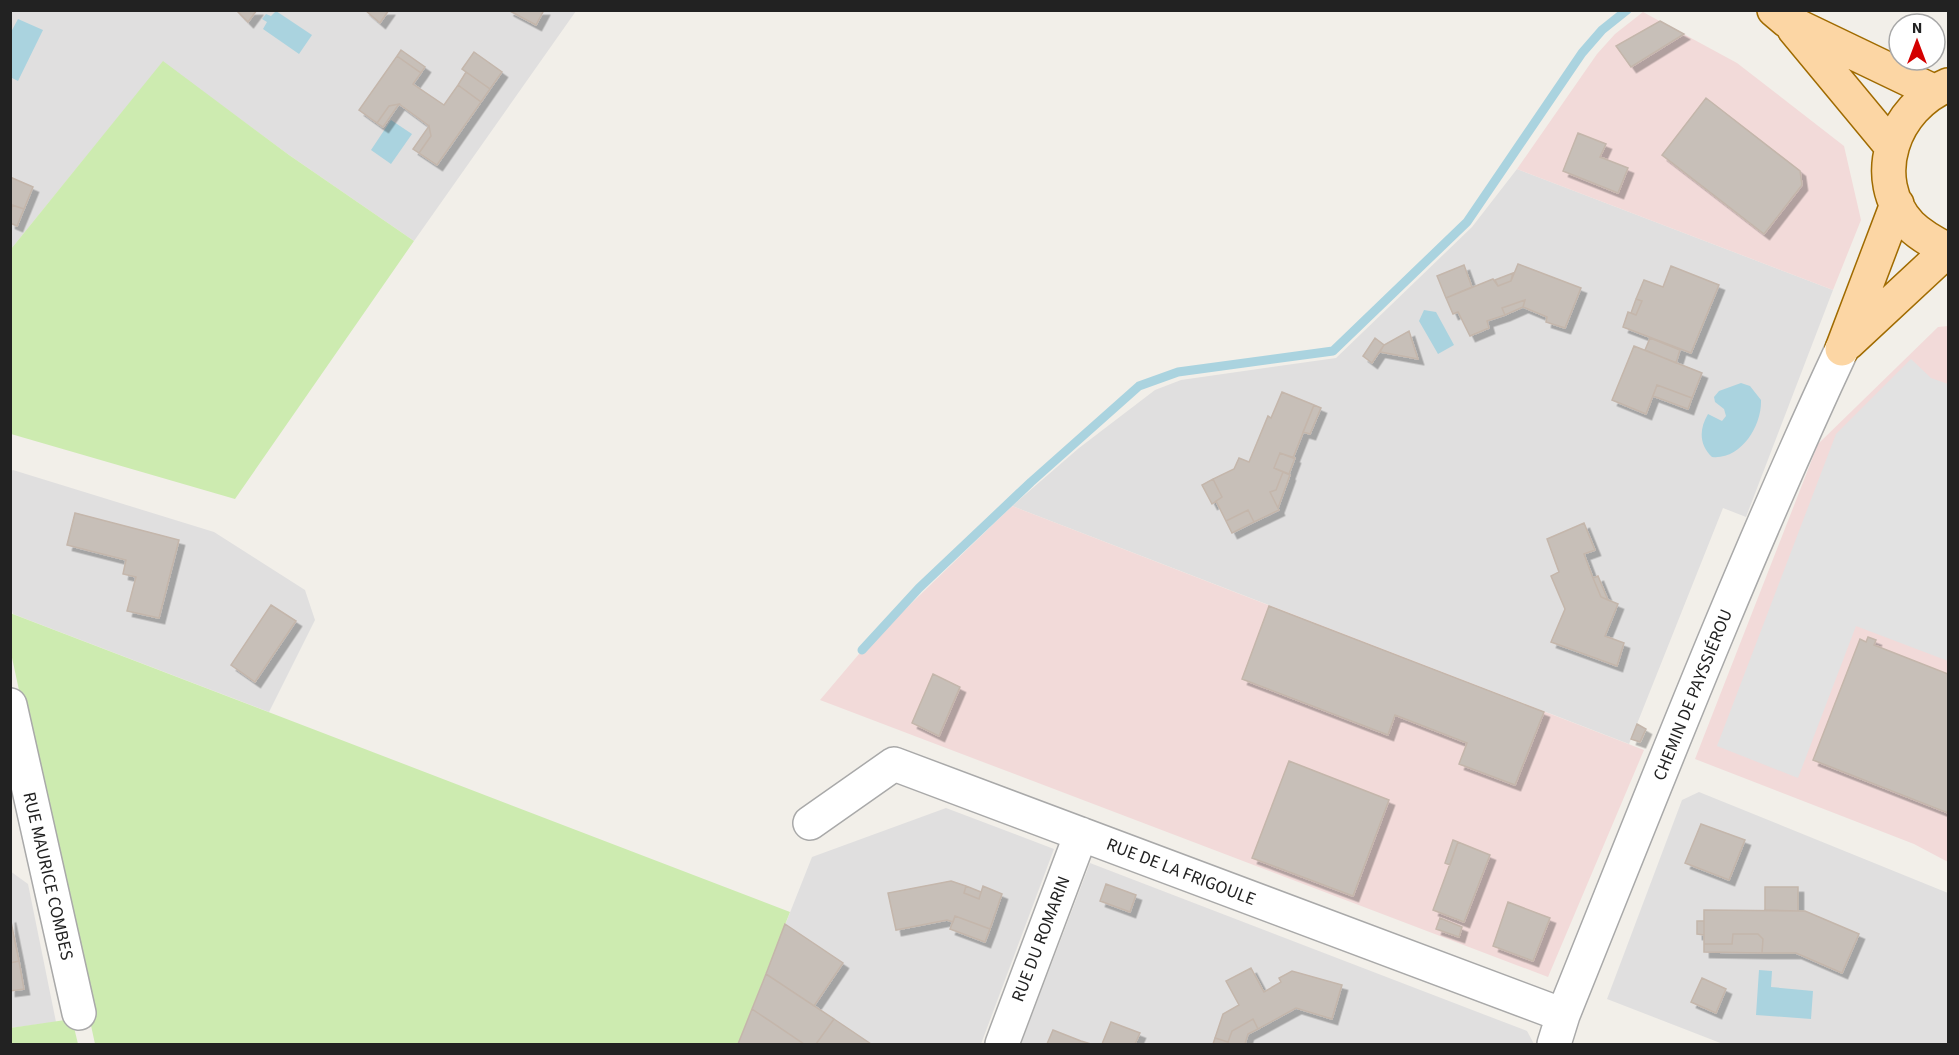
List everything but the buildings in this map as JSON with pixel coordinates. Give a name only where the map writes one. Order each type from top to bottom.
[{"type":"main road","points":[[1780,16],[1941,88]]},
{"type":"main road","points":[[1780,16],[1891,146]]},
{"type":"main road","points":[[1941,88],[1914,106],[1900,124],[1891,146],[1888,166],[1890,186],[1897,204],[1910,224],[1927,239],[1948,250]]},
{"type":"main road","name":"CHEMIN DE PAYSSIÉROU","points":[[1842,349],[1897,204]]},
{"type":"main road","name":"CHEMIN DE PAYSSIÉROU","points":[[1842,349],[1948,250]]},
{"type":"street","name":"CHEMIN DE PAYSSIÉROU","points":[[1559,1030],[1736,591],[1803,432],[1842,349]]},
{"type":"street","name":"RUE MAURICE COMBES","points":[[10,705],[24,840],[79,1012]]},
{"type":"street","name":"RUE DE LA FRIGOULE","points":[[810,823],[894,764],[1081,834],[1559,1030]]},
{"type":"street","name":"RUE DU ROMARIN","points":[[1002,1044],[1081,834]]},
{"type":"shaded area","points":[[11,11],[576,11],[414,241],[289,155],[163,62],[11,249]]},
{"type":"shaded area","points":[[1643,12],[1737,63],[1844,146],[1861,220],[1833,290],[1517,169],[1597,54],[1615,34]]},
{"type":"shaded area","points":[[1517,169],[1833,290],[1746,517],[1723,508],[1629,744],[1012,506],[1079,448],[1155,390],[1181,380],[1336,358],[1472,227]]},
{"type":"shaded area","points":[[1948,326],[1948,862],[1914,844],[1695,759],[1818,444],[1938,327]]},
{"type":"shaded area","points":[[1911,359],[1931,378],[1948,384],[1948,661],[1856,626],[1798,778],[1717,746],[1836,434]]},
{"type":"shaded area","points":[[13,470],[214,532],[305,590],[315,620],[269,712],[13,614],[10,602],[10,472]]},
{"type":"shaded area","points":[[1012,506],[1644,750],[1548,977],[820,700],[859,654]]},
{"type":"shaded area","points":[[1699,792],[1948,893],[1948,1044],[1723,1044],[1607,999],[1682,800]]},
{"type":"shaded area","points":[[946,808],[1054,849],[981,1044],[738,1044],[812,857]]},
{"type":"shaded area","points":[[1090,863],[1527,1031],[1534,1044],[1021,1044]]},
{"type":"shaded area","points":[[10,871],[28,884],[56,1022],[11,1028]]},
{"type":"green space","points":[[163,61],[289,155],[414,241],[235,499],[11,434],[11,249]]},
{"type":"green space","points":[[10,613],[790,912],[738,1044],[95,1044],[11,653]]},
{"type":"green space","points":[[72,1019],[78,1044],[11,1044],[10,1028]]},
{"type":"water","points":[[276,11],[312,35],[299,54],[263,29],[267,22],[262,19],[266,14],[271,16]]},
{"type":"water","points":[[18,19],[43,30],[18,81],[10,77],[11,32]]},
{"type":"water","points":[[391,120],[412,134],[391,164],[371,150]]},
{"type":"water","points":[[1424,310],[1436,312],[1454,345],[1438,354],[1419,321]]},
{"type":"water","points":[[1741,383],[1750,386],[1761,400],[1758,420],[1754,430],[1741,447],[1732,453],[1712,457],[1702,437],[1705,420],[1708,414],[1722,421],[1726,416],[1724,409],[1715,402],[1714,397],[1719,391]]},
{"type":"water","points":[[1759,970],[1772,971],[1771,987],[1813,991],[1811,1019],[1756,1015]]},
{"type":"waterway","points":[[862,650],[919,588],[1031,482],[1139,386],[1178,372],[1333,351],[1467,222],[1582,53],[1602,30],[1627,10]]}]
